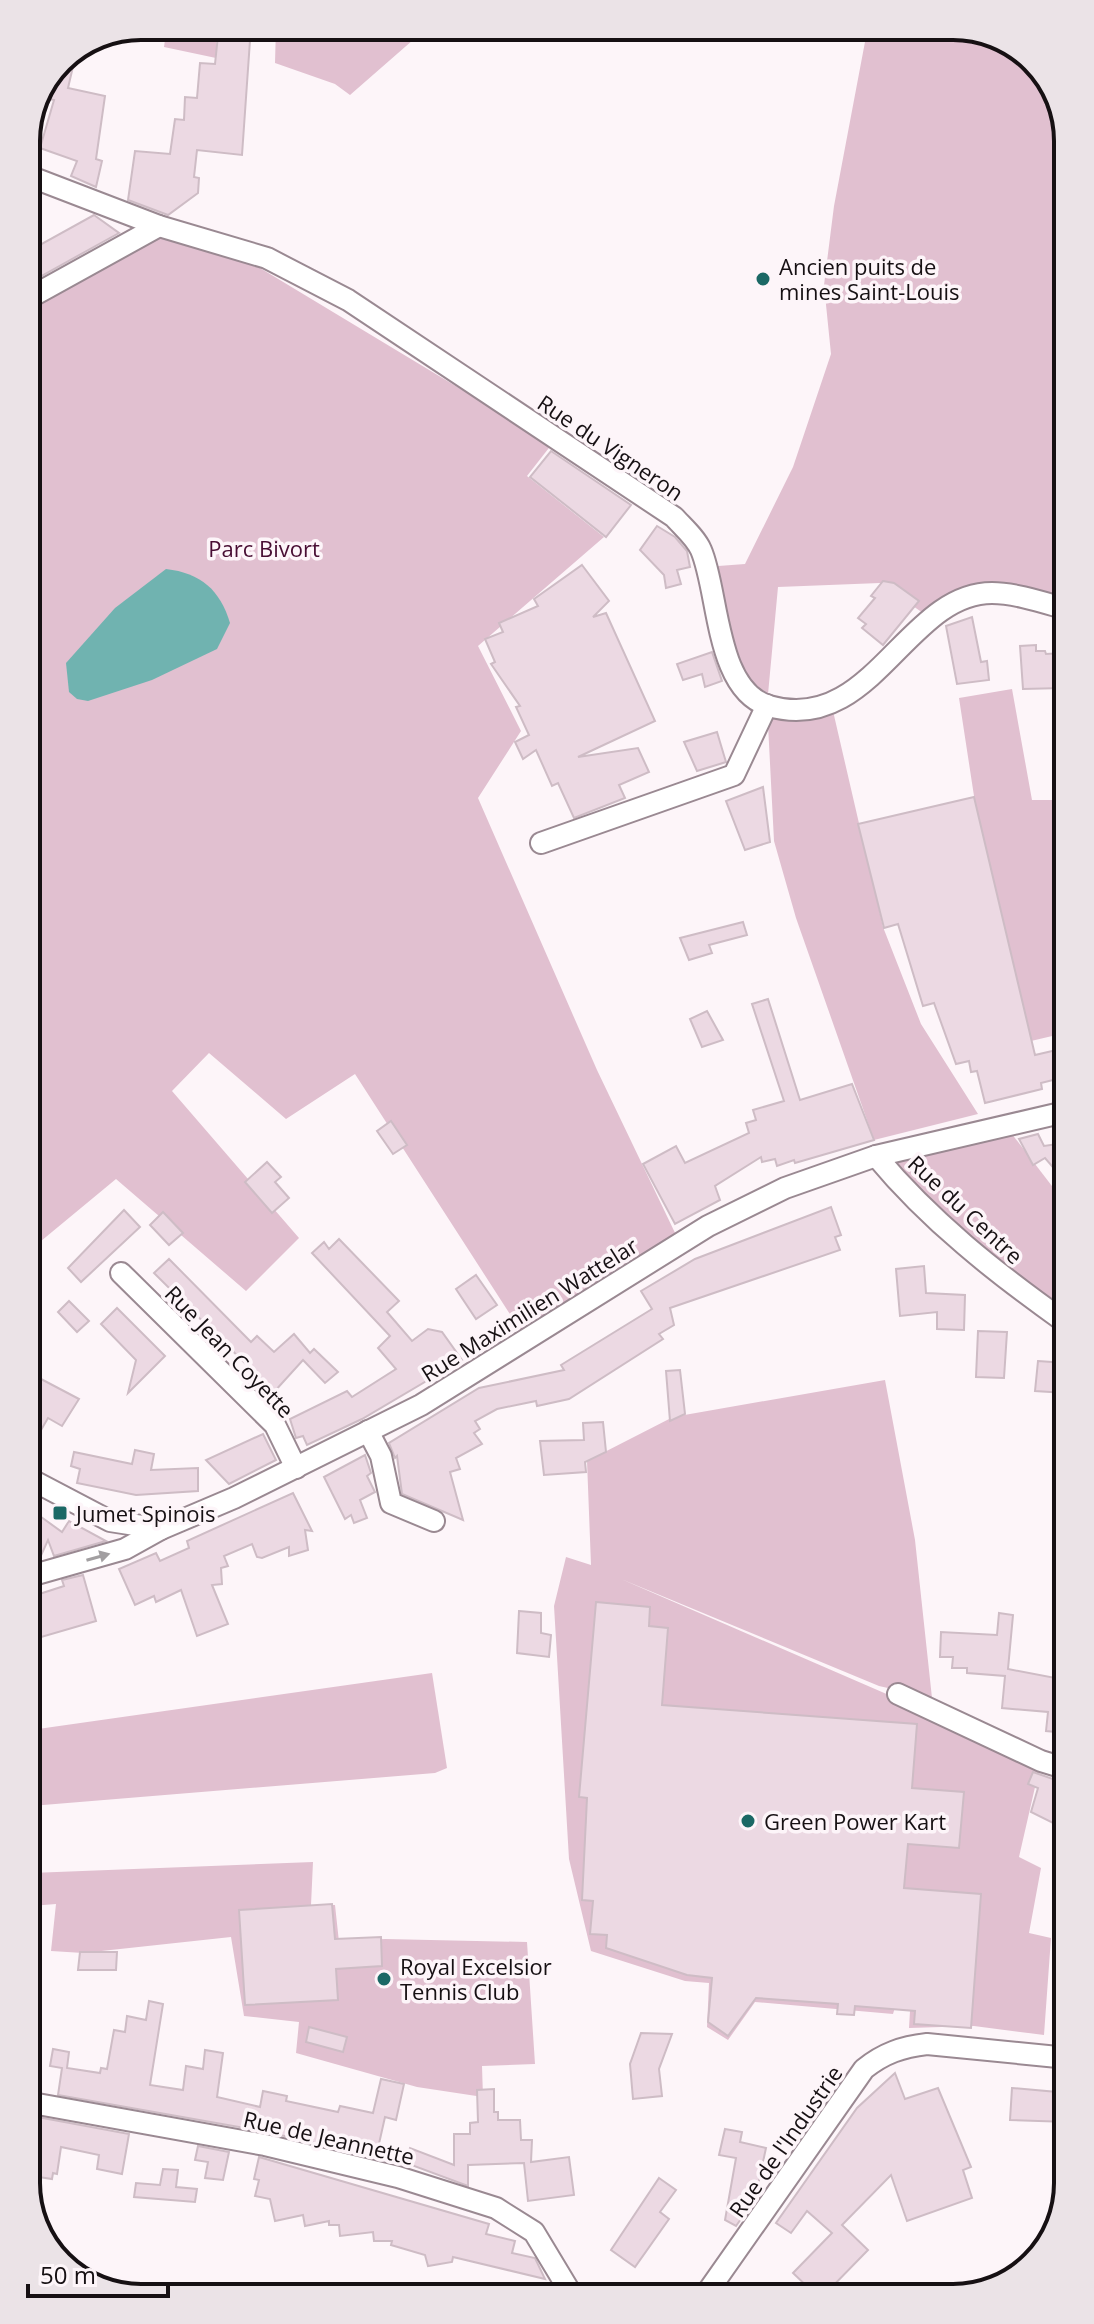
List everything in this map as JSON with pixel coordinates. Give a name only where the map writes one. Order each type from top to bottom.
[{"type":"street","name":"Rue du Vigneron","points":[[40,180],[159,226],[267,258],[348,300],[674,517],[701,549],[725,654],[748,693],[767,705]]},
{"type":"street","points":[[40,292],[159,226]]},
{"type":"street","points":[[541,843],[734,775],[767,705],[806,711],[846,697],[950,604],[991,593],[1054,606]]},
{"type":"street","name":"Rue Maximilien Wattelar","points":[[40,1573],[125,1549],[421,1405],[708,1226],[785,1188],[876,1156],[1054,1114]]},
{"type":"street","name":"Rue du Centre","points":[[876,1156],[896,1180],[991,1270],[1054,1314]]},
{"type":"street","name":"Rue Jean Coyette","points":[[121,1273],[275,1425],[296,1468]]},
{"type":"street","points":[[368,1431],[381,1456],[391,1503],[434,1521]]},
{"type":"street","points":[[40,1484],[110,1521],[161,1529]]},
{"type":"street","points":[[898,1694],[1054,1765]]},
{"type":"street","name":"Rue de l'Industrie","points":[[713,2284],[864,2069],[877,2058],[904,2047],[927,2044],[1054,2057]]},
{"type":"street","name":"Rue de Jeannette","points":[[40,2104],[265,2145],[398,2177],[496,2208],[534,2232],[565,2284]]},
{"type":"green space","points":[[165,40],[217,40],[216,58],[164,47]]},
{"type":"green space","points":[[276,40],[413,40],[350,95],[335,84],[275,63]]},
{"type":"green space","points":[[865,40],[959,40],[985,45],[1009,57],[1029,75],[1046,103],[1052,122],[1054,609],[991,593],[933,620],[880,583],[778,587],[767,705],[732,666],[705,567],[745,564],[793,467],[831,354],[824,285],[834,206]]},
{"type":"green space","name":"Parc Bivort","points":[[162,236],[260,268],[552,444],[527,476],[604,537],[478,646],[521,731],[478,798],[597,1070],[677,1237],[526,1339],[355,1074],[286,1119],[209,1053],[172,1091],[299,1238],[246,1291],[116,1179],[40,1242],[40,303]]},
{"type":"green space","points":[[1012,689],[1032,800],[1054,800],[1054,1036],[1031,1041],[974,796],[959,698]]},
{"type":"green space","points":[[767,705],[833,711],[883,927],[921,1024],[978,1114],[874,1140],[796,918],[774,841]]},
{"type":"green space","points":[[1005,1125],[1054,1189],[1054,1311],[876,1156]]},
{"type":"green space","points":[[885,1380],[915,1540],[932,1698],[879,1686],[621,1579],[1041,1761],[1019,1857],[1041,1868],[1029,1933],[1051,1938],[1044,2035],[974,2026],[909,2028],[910,2011],[896,2004],[893,2014],[755,2002],[728,2040],[707,2027],[709,1983],[685,1981],[591,1951],[569,1859],[554,1606],[566,1557],[591,1565],[587,1461],[673,1417]]},
{"type":"green space","points":[[432,1673],[447,1768],[435,1773],[40,1805],[40,1729]]},
{"type":"green space","name":"Royal Excelsior Tennis Club","points":[[313,1862],[311,1905],[335,1905],[339,1942],[385,1939],[527,1942],[535,2064],[482,2066],[483,2097],[417,2087],[296,2053],[299,2022],[244,2016],[231,1937],[83,1953],[51,1951],[56,1904],[40,1905],[40,1873]]},
{"type":"water","points":[[166,569],[199,579],[221,601],[230,623],[217,649],[152,680],[88,701],[77,699],[69,692],[66,663],[115,608]]},
{"type":"building","points":[[218,40],[250,40],[242,155],[197,150],[194,177],[199,178],[198,193],[168,215],[128,200],[135,151],[170,154],[175,119],[184,120],[185,97],[197,98],[200,63],[215,64]]},
{"type":"building","points":[[73,67],[68,88],[105,96],[96,159],[102,161],[96,187],[71,176],[77,161],[40,148],[54,100],[50,97]]},
{"type":"building","points":[[94,215],[119,233],[40,277],[40,245]]},
{"type":"building","points":[[551,451],[631,505],[606,537],[530,477]]},
{"type":"building","points":[[657,526],[675,537],[687,551],[690,567],[677,570],[681,584],[666,588],[664,575],[640,550]]},
{"type":"building","points":[[582,565],[609,601],[593,617],[606,613],[655,721],[578,757],[638,748],[649,772],[619,785],[625,798],[574,818],[558,783],[552,786],[536,750],[523,759],[515,742],[529,735],[516,707],[520,706],[491,664],[495,662],[485,639],[503,632],[499,623],[538,606],[534,599]]},
{"type":"building","points":[[883,581],[894,583],[919,601],[883,645],[862,628],[866,624],[858,618],[875,598],[871,596]]},
{"type":"building","points":[[972,617],[981,662],[987,661],[989,680],[957,684],[946,626]]},
{"type":"building","points":[[1036,645],[1036,651],[1054,654],[1054,688],[1023,689],[1020,646]]},
{"type":"building","points":[[712,652],[722,681],[705,687],[702,674],[683,680],[677,664]]},
{"type":"building","points":[[717,732],[726,762],[697,771],[684,742]]},
{"type":"building","points":[[763,787],[770,842],[745,850],[726,801]]},
{"type":"building","points":[[974,797],[1035,1055],[1054,1051],[1054,1080],[1041,1083],[1042,1089],[985,1103],[977,1071],[971,1072],[969,1061],[956,1064],[934,1003],[923,1006],[898,924],[884,928],[858,824]]},
{"type":"building","points":[[743,922],[747,935],[709,945],[712,953],[689,960],[680,938]]},
{"type":"building","points":[[768,999],[800,1100],[852,1084],[874,1140],[777,1166],[775,1159],[762,1162],[761,1157],[715,1186],[720,1200],[675,1224],[643,1164],[676,1146],[685,1163],[749,1133],[746,1123],[756,1120],[753,1110],[784,1101],[752,1004]]},
{"type":"building","points":[[707,1011],[723,1040],[702,1047],[690,1019]]},
{"type":"building","points":[[391,1121],[407,1145],[393,1154],[377,1131]]},
{"type":"building","points":[[1038,1134],[1044,1146],[1054,1145],[1054,1168],[1045,1158],[1033,1165],[1019,1139]]},
{"type":"building","points":[[267,1162],[281,1177],[275,1182],[289,1198],[272,1213],[245,1182]]},
{"type":"building","points":[[831,1207],[841,1235],[835,1237],[840,1250],[670,1308],[674,1325],[659,1334],[663,1339],[569,1399],[537,1406],[536,1401],[497,1409],[475,1421],[480,1429],[474,1433],[482,1444],[456,1458],[460,1469],[450,1472],[463,1520],[402,1494],[397,1456],[395,1458],[389,1443],[479,1388],[564,1370],[561,1365],[652,1309],[641,1291],[695,1259]]},
{"type":"building","points":[[124,1210],[140,1227],[81,1282],[68,1268]]},
{"type":"building","points":[[163,1212],[183,1233],[169,1245],[150,1225]]},
{"type":"building","points":[[339,1239],[399,1301],[387,1312],[412,1341],[428,1329],[442,1332],[462,1360],[362,1419],[307,1445],[303,1436],[296,1438],[290,1419],[347,1391],[352,1397],[396,1369],[378,1348],[390,1336],[312,1253],[324,1242],[329,1249]]},
{"type":"building","points":[[169,1259],[251,1342],[257,1336],[274,1352],[294,1334],[310,1353],[314,1349],[338,1372],[325,1383],[303,1360],[274,1392],[154,1273]]},
{"type":"building","points":[[924,1266],[926,1293],[965,1295],[964,1330],[937,1329],[937,1312],[900,1316],[896,1269]]},
{"type":"building","points":[[476,1275],[497,1305],[476,1319],[456,1289]]},
{"type":"building","points":[[69,1301],[89,1321],[77,1332],[58,1312]]},
{"type":"building","points":[[117,1308],[165,1356],[128,1393],[136,1360],[101,1324]]},
{"type":"building","points":[[978,1331],[1007,1332],[1004,1378],[976,1377]]},
{"type":"building","points":[[1038,1361],[1054,1362],[1054,1392],[1035,1391]]},
{"type":"building","points":[[680,1370],[685,1414],[670,1421],[666,1371]]},
{"type":"building","points":[[40,1380],[79,1399],[62,1426],[48,1418],[40,1432]]},
{"type":"building","points":[[603,1422],[606,1452],[585,1462],[586,1472],[544,1475],[540,1441],[584,1440],[583,1423]]},
{"type":"building","points":[[263,1434],[276,1460],[229,1484],[206,1460]]},
{"type":"building","points":[[135,1450],[154,1454],[151,1470],[198,1468],[198,1491],[136,1495],[77,1483],[80,1469],[71,1466],[74,1452],[132,1464]]},
{"type":"building","points":[[365,1455],[371,1473],[367,1476],[375,1492],[360,1500],[367,1518],[354,1523],[351,1515],[345,1519],[324,1477]]},
{"type":"building","points":[[293,1493],[312,1531],[305,1530],[308,1550],[289,1556],[289,1547],[262,1558],[257,1557],[252,1544],[224,1556],[228,1566],[221,1568],[222,1584],[212,1585],[228,1624],[197,1636],[181,1590],[156,1602],[154,1596],[135,1605],[119,1569],[156,1553],[160,1561],[189,1548],[187,1541]]},
{"type":"building","points":[[40,1516],[62,1532],[69,1521],[106,1541],[54,1556],[48,1540],[40,1558]]},
{"type":"building","points":[[83,1575],[96,1621],[40,1637],[40,1594],[64,1586],[62,1580]]},
{"type":"building","name":"Green Power Kart","points":[[596,1602],[650,1607],[649,1626],[668,1628],[662,1705],[917,1724],[912,1788],[964,1792],[959,1848],[908,1844],[904,1888],[981,1894],[971,2028],[914,2024],[915,2011],[855,2006],[854,2015],[837,2014],[838,2004],[756,1998],[728,2036],[708,2022],[712,1978],[687,1975],[606,1948],[607,1935],[590,1934],[593,1901],[582,1900],[587,1798],[579,1797]]},
{"type":"building","points":[[519,1611],[541,1613],[541,1633],[551,1635],[549,1657],[517,1653]]},
{"type":"building","points":[[999,1613],[1013,1615],[1008,1669],[1054,1678],[1054,1732],[1046,1731],[1048,1712],[1002,1708],[1005,1676],[967,1673],[967,1668],[952,1668],[953,1657],[940,1657],[941,1632],[997,1635]]},
{"type":"building","points":[[1033,1772],[1054,1779],[1054,1824],[1031,1812],[1038,1788],[1028,1784]]},
{"type":"building","points":[[332,1904],[335,1939],[381,1937],[382,1966],[336,1969],[338,2000],[245,2005],[239,1910]]},
{"type":"building","points":[[80,1952],[117,1952],[116,1970],[78,1970]]},
{"type":"building","points":[[149,2001],[163,2004],[150,2085],[183,2090],[186,2066],[203,2069],[205,2050],[223,2053],[217,2097],[260,2107],[263,2091],[287,2096],[286,2101],[338,2112],[340,2106],[373,2113],[381,2079],[404,2084],[396,2120],[385,2117],[376,2157],[267,2132],[58,2095],[62,2068],[50,2066],[53,2049],[69,2052],[67,2068],[100,2073],[101,2068],[107,2069],[114,2030],[125,2032],[127,2016],[146,2020]]},
{"type":"building","points":[[309,2027],[347,2037],[343,2052],[306,2042]]},
{"type":"building","points":[[641,2033],[672,2034],[659,2069],[662,2096],[633,2099],[630,2064]]},
{"type":"building","points":[[895,2073],[905,2099],[938,2088],[971,2167],[963,2170],[972,2198],[907,2221],[891,2175],[842,2225],[868,2250],[835,2284],[805,2284],[793,2273],[832,2233],[807,2211],[791,2233],[776,2223],[857,2108]]},
{"type":"building","points":[[1012,2088],[1054,2092],[1054,2122],[1010,2120]]},
{"type":"building","points":[[494,2089],[494,2112],[498,2112],[498,2120],[520,2120],[521,2140],[532,2140],[531,2162],[569,2157],[574,2195],[528,2201],[524,2163],[468,2165],[468,2186],[406,2163],[410,2148],[454,2165],[454,2134],[470,2134],[470,2123],[478,2122],[477,2090]]},
{"type":"building","points":[[40,2117],[129,2134],[122,2174],[97,2169],[99,2155],[61,2147],[57,2174],[53,2173],[52,2179],[40,2177]]},
{"type":"building","points":[[725,2129],[742,2132],[740,2142],[766,2148],[755,2199],[736,2226],[725,2220],[736,2158],[719,2155]]},
{"type":"building","points":[[198,2146],[229,2152],[223,2180],[205,2178],[208,2162],[195,2160]]},
{"type":"building","points":[[259,2157],[489,2224],[486,2234],[515,2241],[512,2253],[535,2258],[545,2279],[453,2257],[452,2262],[428,2266],[425,2255],[391,2245],[392,2241],[374,2241],[373,2232],[340,2236],[339,2225],[329,2225],[329,2221],[305,2226],[303,2215],[275,2221],[270,2199],[255,2196],[259,2180],[254,2179]]},
{"type":"building","points":[[163,2169],[178,2170],[176,2187],[197,2189],[195,2202],[134,2197],[136,2183],[160,2185]]},
{"type":"building","points":[[659,2178],[676,2190],[660,2212],[669,2219],[635,2267],[611,2250]]},
{"type":"place","name":"Ancien puits de mines Saint-Louis","points":[[763,279]]},
{"type":"place","name":"Jumet Spinois","points":[[60,1513]]},
{"type":"place","name":"Green Power Kart","points":[[748,1821]]},
{"type":"place","name":"Royal Excelsior Tennis Club","points":[[384,1979]]}]
